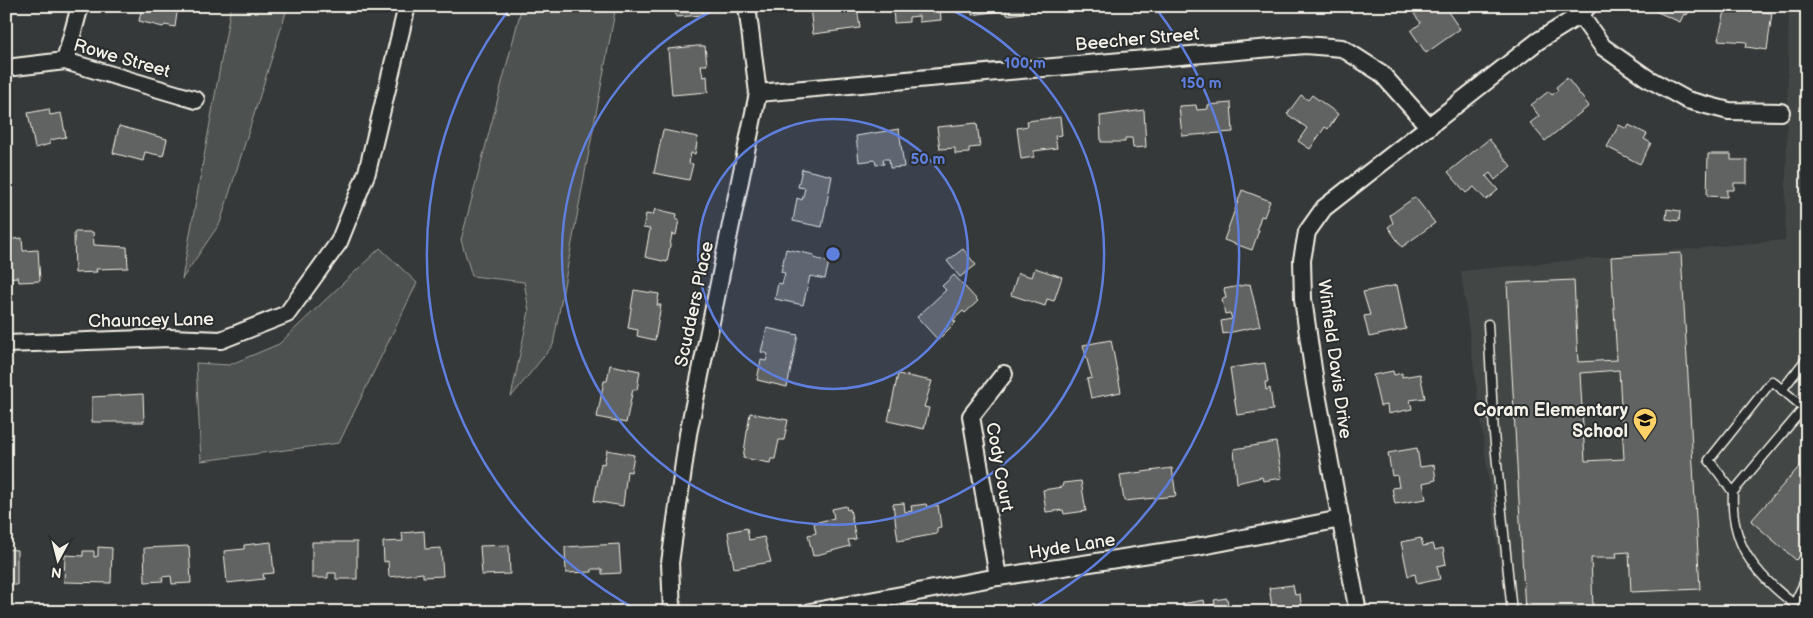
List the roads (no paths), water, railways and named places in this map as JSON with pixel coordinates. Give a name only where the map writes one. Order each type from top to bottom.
[{"type":"street","points":[[66,61],[80,6]]},
{"type":"street","name":"Chauncey Lane","points":[[6,344],[170,338],[221,340],[287,314],[339,242],[367,172],[406,6]]},
{"type":"street","name":"Scudders Place","points":[[672,612],[670,562],[688,434],[758,94],[747,6]]},
{"type":"street","points":[[1584,11],[1603,47],[1647,78],[1687,100],[1729,111],[1782,112]]},
{"type":"street","name":"Winfield Davis Drive","points":[[1358,612],[1315,383],[1303,299],[1302,260],[1308,232],[1324,208],[1538,41],[1584,11]]},
{"type":"street","name":"Beecher Street","points":[[758,94],[1305,45],[1342,48],[1381,73],[1429,126]]},
{"type":"street","name":"Rowe Street","points":[[6,68],[66,61],[196,100]]},
{"type":"street","name":"Cody Court","points":[[998,577],[971,416],[1004,374]]},
{"type":"street","name":"Hyde Lane","points":[[810,612],[998,577],[1202,546],[1341,519]]},
{"type":"lane","points":[[1488,324],[1494,434],[1512,612]]},
{"type":"lane","points":[[1782,390],[1807,358]]},
{"type":"lane","points":[[1733,492],[1709,460],[1772,381],[1804,408],[1733,492],[1732,509],[1741,547],[1752,565],[1794,608],[1807,577]]},
{"type":"place","name":"Coram Elementary School","points":[[1645,441]]}]
